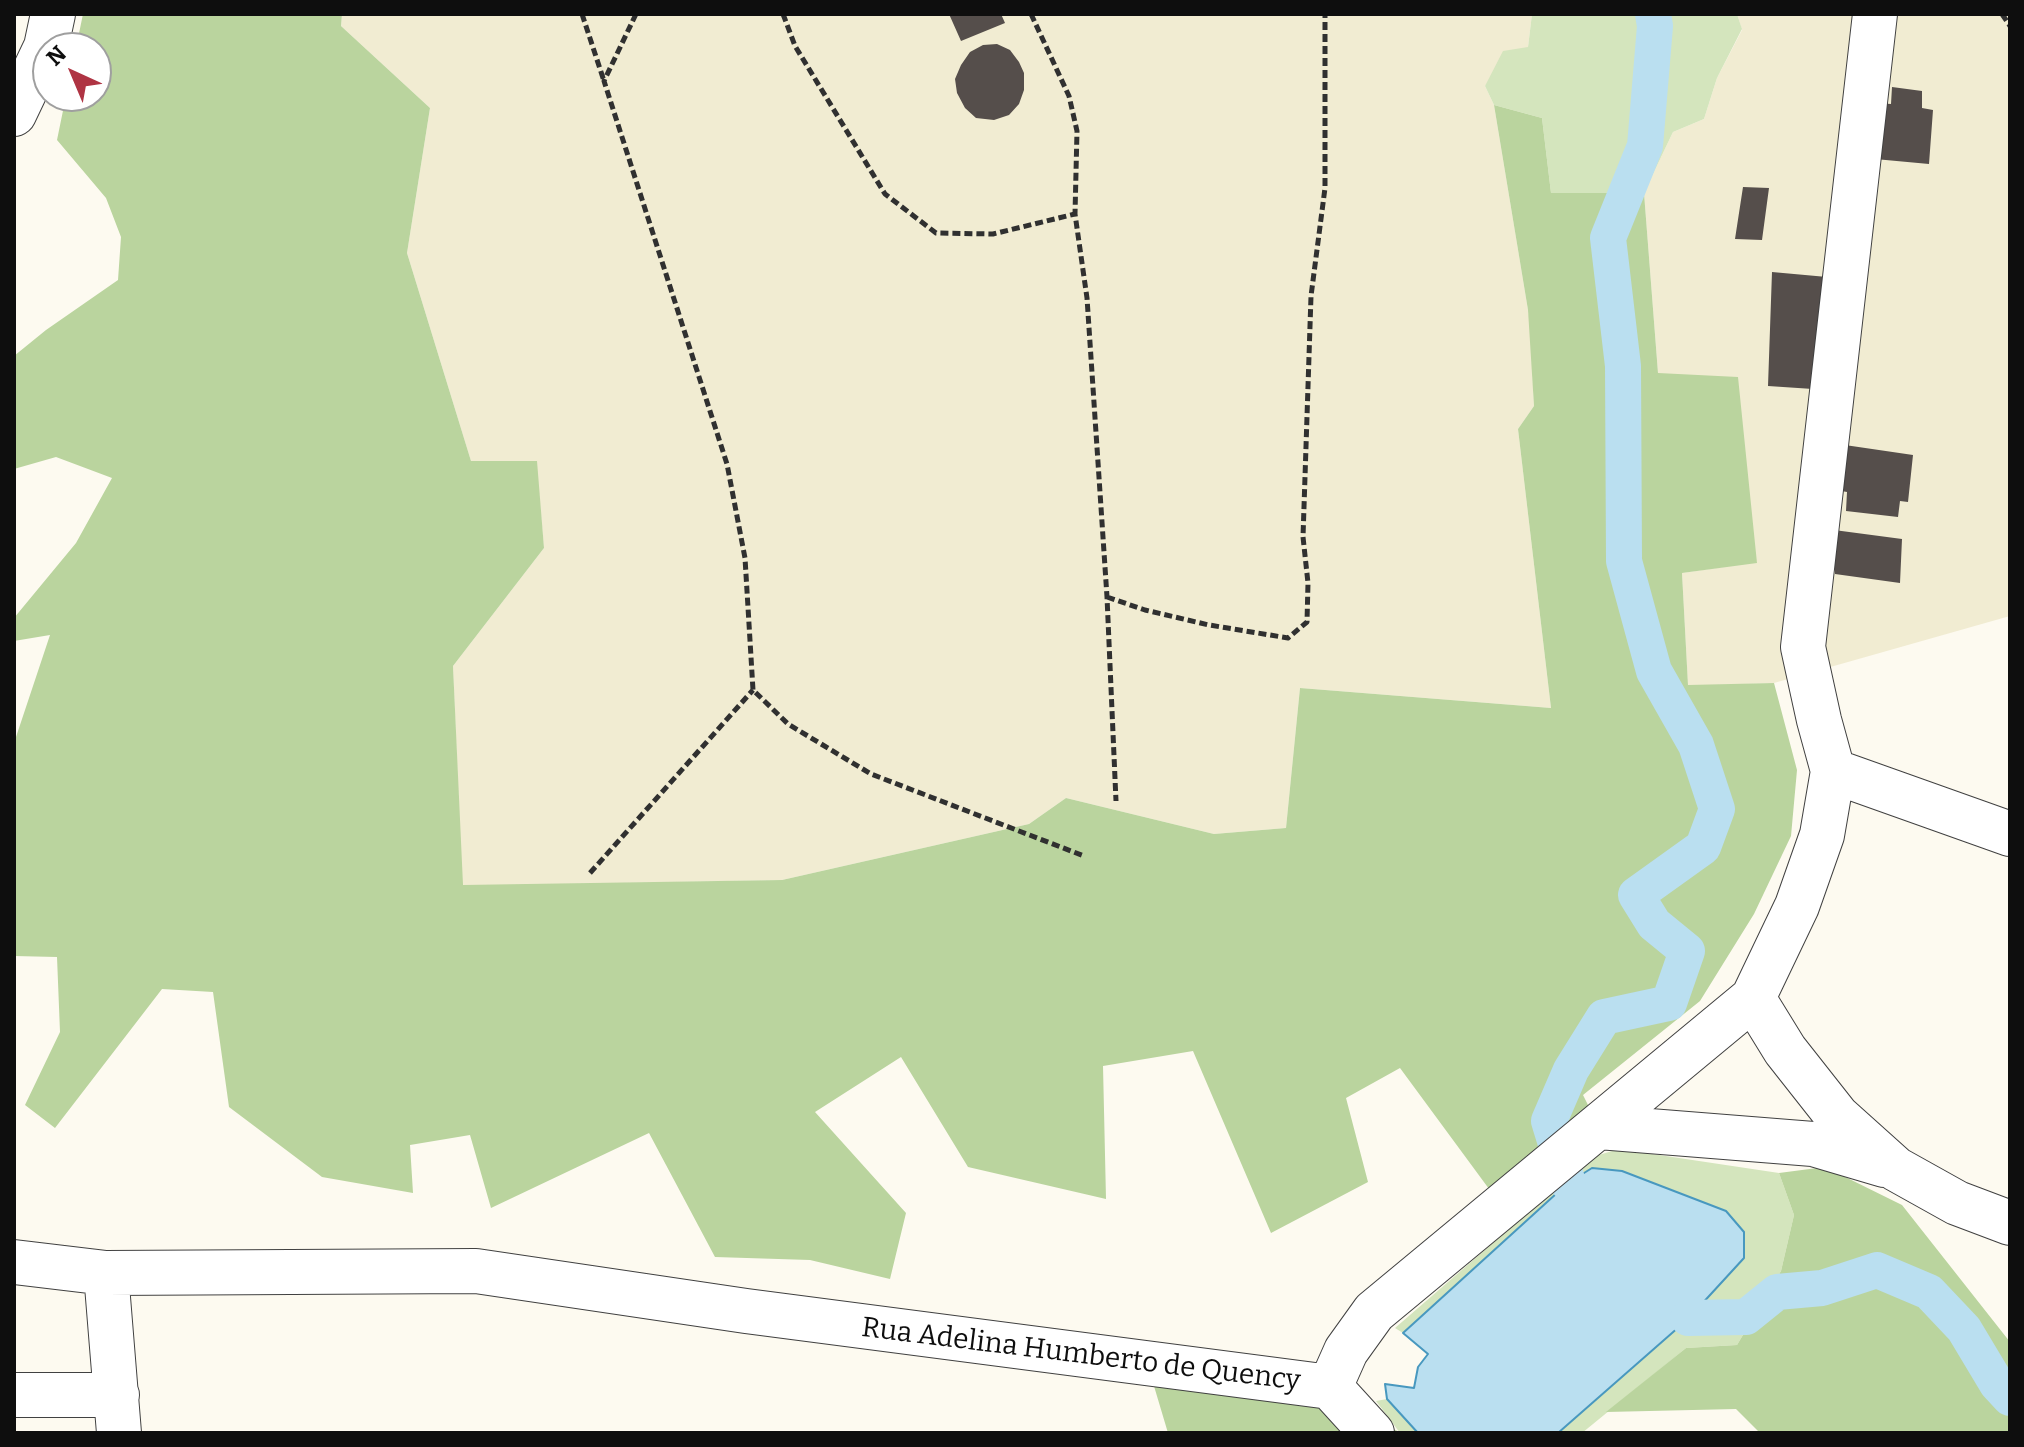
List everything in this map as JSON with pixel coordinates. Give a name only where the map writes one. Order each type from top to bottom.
[{"type":"street","points":[[14,114],[46,47],[53,14]]},
{"type":"street","points":[[1875,14],[1803,647],[1833,771],[2010,834]]},
{"type":"street","name":"Rua Adelina Humberto de Quency","points":[[14,1262],[106,1273],[476,1271],[746,1311],[1330,1387],[1346,1351],[1374,1312],[1753,998],[1797,906],[1822,835],[1833,771]]},
{"type":"street","points":[[1753,998],[1785,1050],[1837,1116],[1896,1169]]},
{"type":"street","points":[[1572,1149],[1813,1144],[1896,1169],[1957,1203],[2010,1223]]},
{"type":"street","points":[[14,1395],[118,1414],[106,1273]]},
{"type":"street","points":[[1330,1387],[1372,1433]]},
{"type":"path","points":[[582,14],[727,464],[745,558],[753,690],[788,724],[871,774],[1084,856]]},
{"type":"path","points":[[604,81],[636,14]]},
{"type":"path","points":[[783,14],[795,46],[885,194],[936,233],[993,234],[1075,214]]},
{"type":"path","points":[[1031,14],[1069,96],[1077,131],[1075,214],[1087,298],[1107,597],[1116,801]]},
{"type":"path","points":[[1107,597],[1145,610],[1209,625],[1288,638],[1307,622],[1308,583],[1303,537],[1311,296],[1325,188],[1325,14]]},
{"type":"path","points":[[2002,14],[2010,26]]},
{"type":"path","points":[[590,873],[753,690]]},
{"type":"shaded area","points":[[342,14],[1532,14],[1528,47],[1485,86],[1494,105],[1530,322],[1534,406],[1518,429],[1551,708],[1300,688],[1286,828],[1214,834],[1066,798],[1029,824],[782,880],[462,886],[453,666],[544,548],[536,461],[471,461],[407,253],[430,108],[341,26]]},
{"type":"shaded area","points":[[1737,14],[2010,14],[2010,616],[1774,683],[1688,686],[1682,573],[1757,562],[1658,373],[1644,193],[1673,132],[1704,119],[1717,78],[1742,30]]},
{"type":"green space","points":[[83,14],[342,14],[341,26],[430,108],[407,253],[471,461],[537,461],[544,548],[453,666],[463,885],[782,880],[1029,824],[1066,798],[1214,834],[1286,828],[1300,688],[1551,708],[1518,429],[1534,406],[1528,310],[1494,105],[1542,118],[1551,193],[1644,193],[1658,373],[1738,377],[1757,563],[1682,573],[1688,685],[1774,683],[1797,770],[1791,836],[1754,914],[1700,1001],[1583,1095],[1593,1115],[1492,1193],[1400,1068],[1346,1098],[1368,1182],[1271,1233],[1193,1051],[1103,1066],[1106,1199],[968,1167],[901,1057],[815,1112],[906,1213],[890,1279],[810,1260],[715,1257],[649,1133],[491,1208],[470,1135],[410,1145],[413,1193],[322,1177],[229,1107],[213,992],[162,989],[55,1128],[25,1105],[60,1032],[57,957],[14,956],[14,743],[50,635],[14,641],[14,618],[76,543],[112,478],[56,457],[14,469],[14,356],[118,280],[121,237],[106,198],[57,140],[63,112],[112,112],[112,32],[79,32]]},
{"type":"green space","points":[[1532,14],[1737,14],[1742,29],[1717,78],[1704,119],[1673,132],[1644,193],[1551,193],[1542,118],[1494,105],[1485,86],[1503,51],[1528,47]]},
{"type":"green space","points":[[1619,1149],[1779,1173],[1794,1215],[1781,1271],[1737,1345],[1686,1348],[1582,1433],[1558,1433],[1688,1319],[1568,1183],[1403,1333],[1395,1328],[1592,1157]]},
{"type":"green space","points":[[1825,1167],[1902,1205],[2010,1342],[2010,1433],[1760,1433],[1736,1409],[1606,1412],[1686,1348],[1737,1345],[1781,1271],[1794,1215],[1779,1173]]},
{"type":"green space","points":[[1148,1366],[1335,1403],[1402,1433],[1168,1433]]},
{"type":"green space","points":[[1387,1399],[1418,1433],[1400,1433],[1376,1401]]},
{"type":"water","points":[[1592,1168],[1622,1171],[1726,1211],[1744,1232],[1744,1258],[1688,1319],[1558,1433],[1418,1433],[1387,1399],[1385,1384],[1414,1388],[1418,1367],[1428,1354],[1403,1333],[1568,1183]]},
{"type":"building","points":[[949,14],[1001,14],[1005,23],[961,41]]},
{"type":"building","points":[[997,44],[1010,50],[1019,62],[1024,73],[1024,90],[1019,104],[1009,115],[994,120],[976,118],[965,108],[957,93],[955,79],[970,52],[983,45]]},
{"type":"building","points":[[1892,87],[1922,91],[1922,108],[1933,110],[1929,164],[1875,159],[1878,103],[1891,104]]},
{"type":"building","points":[[1743,187],[1769,188],[1762,240],[1735,239]]},
{"type":"building","points":[[1772,272],[1838,278],[1828,390],[1768,386]]},
{"type":"building","points":[[1838,444],[1913,455],[1908,502],[1900,501],[1898,517],[1846,511],[1847,492],[1836,490]]},
{"type":"building","points":[[1834,530],[1902,539],[1900,583],[1835,574]]},
{"type":"waterway","points":[[1568,1183],[1549,1121],[1571,1070],[1604,1017],[1669,1003],[1687,951],[1654,924],[1636,895],[1703,847],[1717,809],[1696,745],[1654,671],[1624,561],[1623,366],[1608,238],[1645,146],[1655,26],[1653,14]]},
{"type":"waterway","points":[[1688,1318],[1746,1317],[1777,1292],[1822,1288],[1877,1270],[1929,1292],[1964,1329],[1997,1384],[2010,1398]]}]
